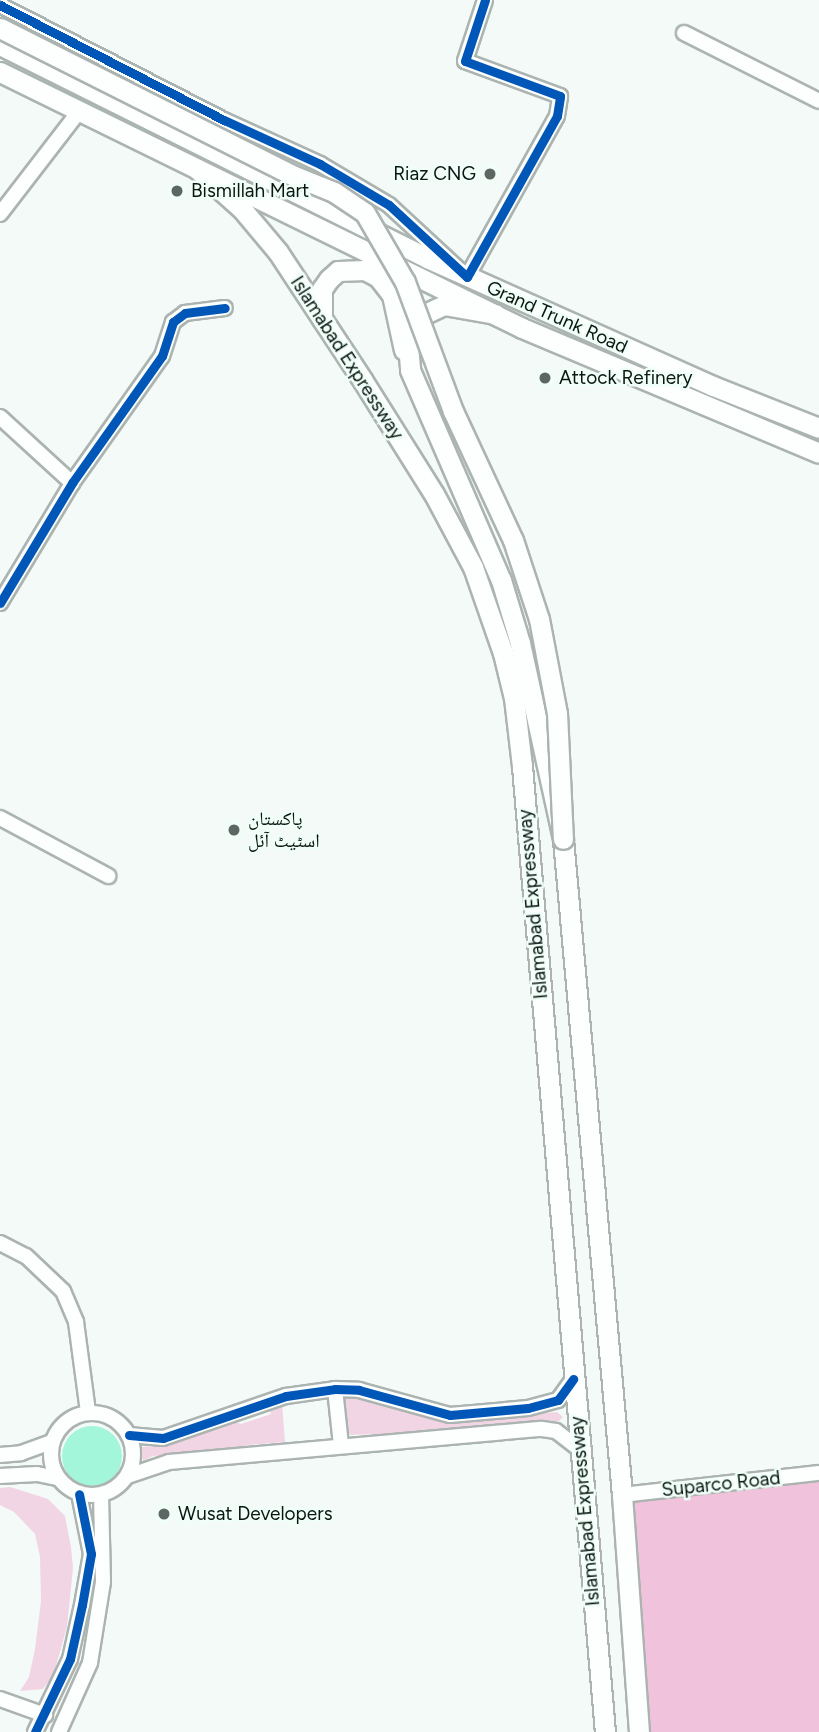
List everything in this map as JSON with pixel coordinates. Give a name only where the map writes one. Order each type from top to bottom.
[{"type":"highway","points":[[0,28],[292,175],[334,192],[365,213],[405,282],[453,411],[513,540],[539,619],[558,713],[563,839]]},
{"type":"highway","name":"Grand Trunk Road","points":[[0,45],[467,277],[713,387],[819,429]]},
{"type":"highway","name":"Grand Trunk Road","points":[[0,72],[495,314],[819,453]]},
{"type":"highway","name":"Islamabad Expressway","points":[[197,169],[242,209],[278,252],[433,494],[473,567],[496,633],[514,698],[605,1732]]},
{"type":"highway","points":[[322,320],[321,289],[338,271],[365,270],[378,277],[392,295],[410,370],[500,580],[520,643],[563,839]]},
{"type":"highway","points":[[410,370],[408,345],[412,327],[425,314],[444,305],[495,314]]},
{"type":"highway","name":"Islamabad Expressway","points":[[563,839],[622,1495],[639,1732]]},
{"type":"street","points":[[19,15],[27,0]]},
{"type":"street","points":[[0,5],[224,120],[320,164],[389,205],[467,277],[557,116],[560,96],[465,61],[485,0]]},
{"type":"street","points":[[684,33],[819,101]]},
{"type":"street","points":[[0,214],[80,110]]},
{"type":"street","points":[[0,603],[72,483],[162,356],[173,322],[178,315],[225,308]]},
{"type":"street","points":[[0,417],[72,483]]},
{"type":"street","points":[[0,818],[108,876]]},
{"type":"street","points":[[0,1242],[31,1259],[63,1291],[76,1322],[88,1412]]},
{"type":"street","points":[[129,1435],[163,1438],[286,1396],[335,1389],[359,1390],[439,1414],[463,1415],[545,1406],[558,1400],[573,1379]]},
{"type":"street","points":[[335,1389],[341,1445]]},
{"type":"street","points":[[128,1476],[133,1448],[129,1435],[120,1423],[107,1415],[88,1412],[75,1416],[61,1427],[52,1442],[52,1467],[58,1478],[79,1494],[101,1495],[121,1484],[128,1476],[169,1462],[341,1445],[542,1429],[556,1431],[579,1449]]},
{"type":"street","points":[[0,1455],[21,1453],[52,1442]]},
{"type":"street","name":"Suparco Road","points":[[622,1495],[819,1473]]},
{"type":"street","points":[[0,1476],[37,1474],[58,1478]]},
{"type":"street","points":[[35,1732],[69,1659],[91,1554],[79,1494]]},
{"type":"street","points":[[59,1732],[90,1664],[103,1582],[101,1495]]},
{"type":"street","points":[[0,1699],[45,1715]]},
{"type":"shaded area","points":[[349,1396],[441,1421],[557,1412],[563,1417],[557,1423],[351,1435],[346,1432],[342,1398]]},
{"type":"shaded area","points":[[282,1403],[285,1442],[248,1445],[238,1450],[153,1456],[143,1461],[140,1447],[169,1445],[233,1421],[241,1424],[271,1414],[269,1405]]},
{"type":"shaded area","points":[[92,1426],[109,1431],[117,1439],[122,1456],[117,1473],[109,1481],[92,1486],[75,1481],[67,1473],[62,1456],[67,1439],[75,1431]]},
{"type":"shaded area","points":[[819,1473],[819,1732],[646,1732],[623,1504]]},
{"type":"shaded area","points":[[10,1487],[48,1499],[65,1516],[71,1547],[73,1568],[67,1627],[53,1676],[43,1689],[20,1691],[29,1677],[35,1649],[41,1601],[40,1557],[35,1534],[14,1512],[0,1505],[0,1488]]},
{"type":"cycle path","points":[[0,5],[224,120],[320,164],[389,205],[467,277],[557,116],[560,96],[465,61],[485,0]]},
{"type":"cycle path","points":[[0,603],[72,483],[162,356],[173,322],[185,313],[225,308]]},
{"type":"cycle path","points":[[129,1435],[163,1438],[286,1396],[335,1389],[359,1390],[450,1415],[528,1408],[558,1400],[573,1379]]},
{"type":"cycle path","points":[[35,1732],[70,1659],[82,1605],[91,1554],[79,1494]]},
{"type":"place","name":"Riaz CNG","points":[[490,174]]},
{"type":"place","name":"Bismillah Mart","points":[[177,191]]},
{"type":"place","name":"Attock Refinery","points":[[545,378]]},
{"type":"place","name":"پاکستان اسٹیٹ آئل","points":[[234,830]]},
{"type":"place","name":"Wusat Developers","points":[[164,1514]]}]
